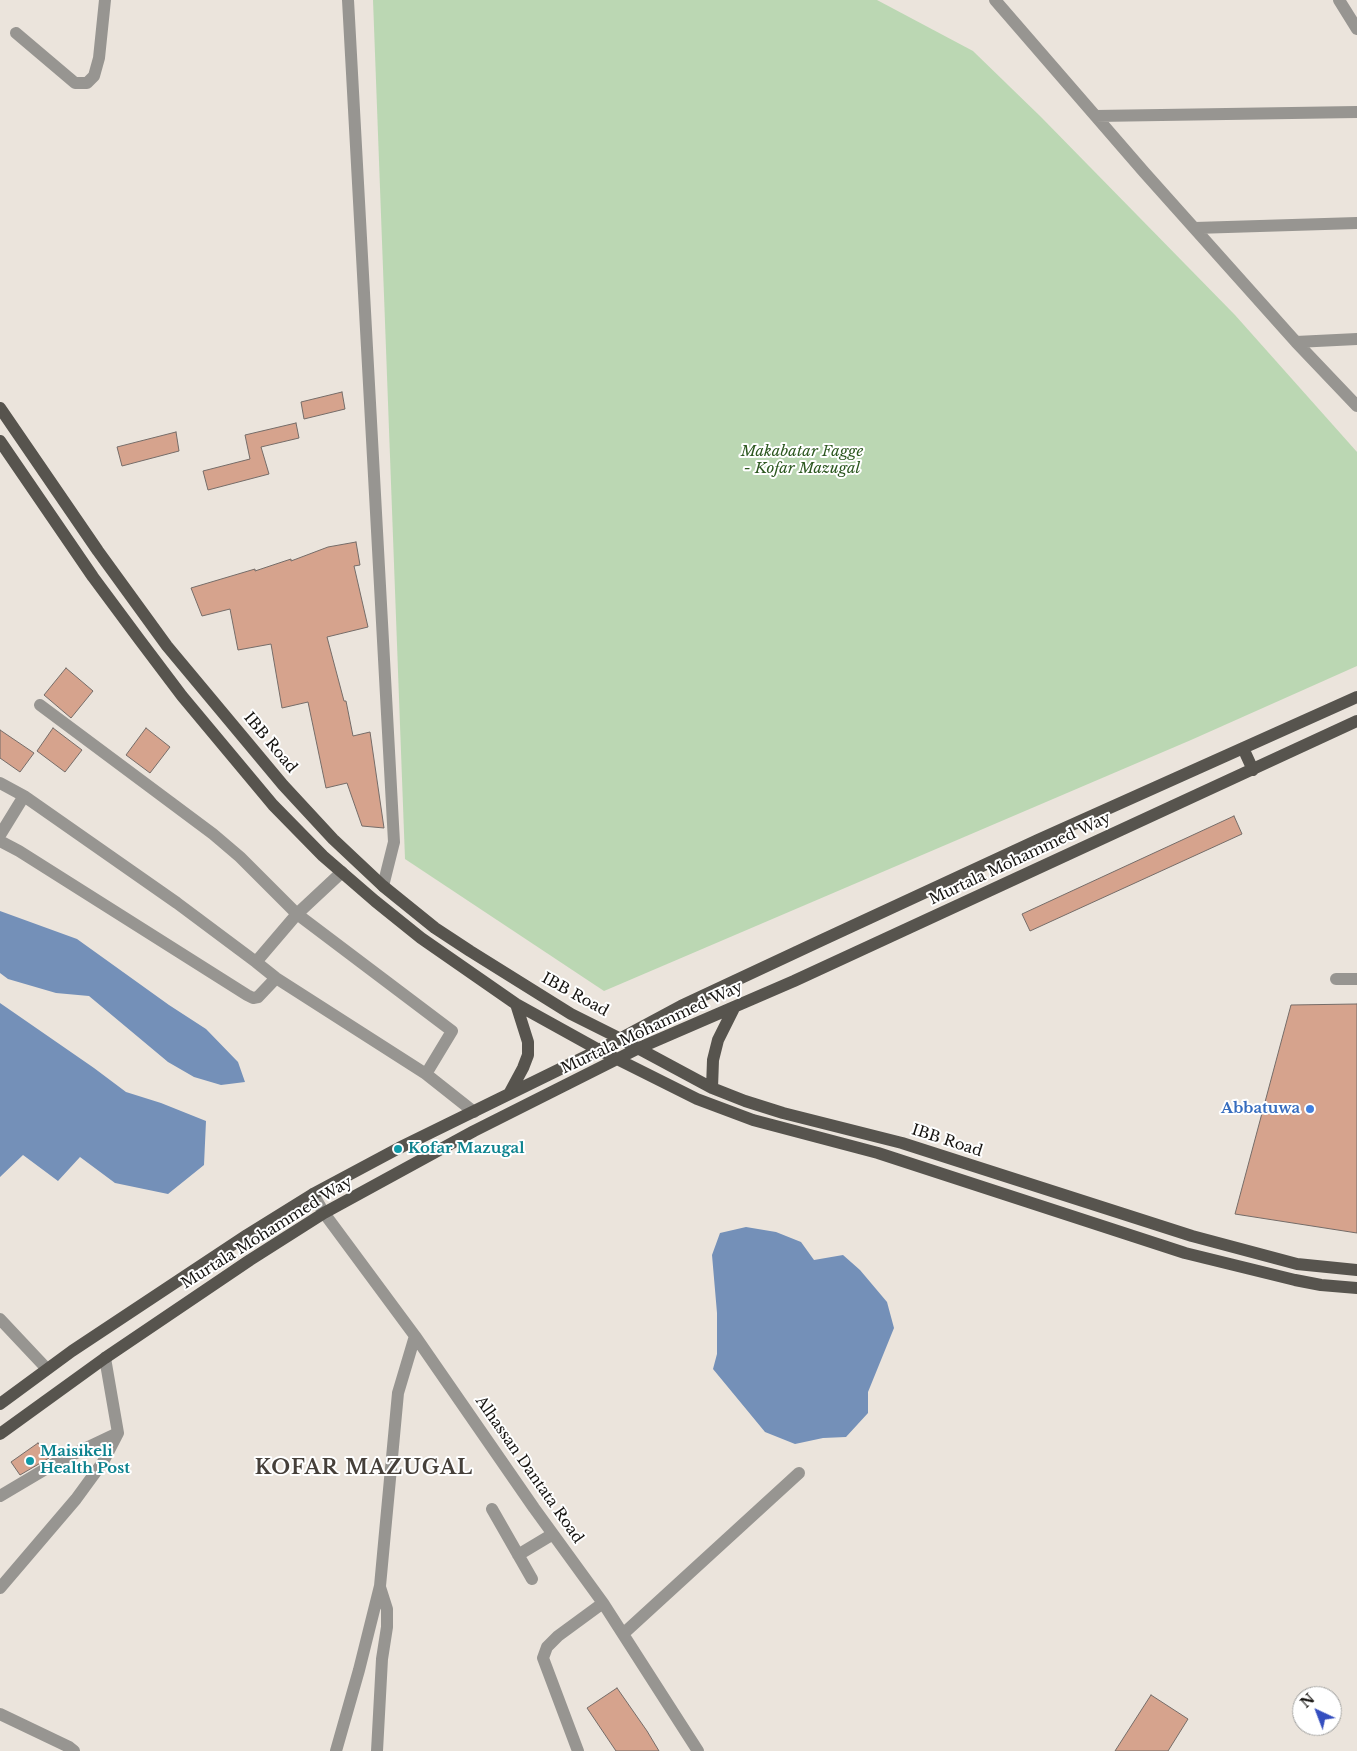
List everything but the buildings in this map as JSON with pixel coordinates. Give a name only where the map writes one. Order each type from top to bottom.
[{"type":"main road","name":"IBB Road","points":[[0,408],[98,551],[167,646],[284,785],[333,838],[383,886],[435,928],[470,951],[571,1014],[620,1038],[712,1088],[745,1101],[782,1113],[902,1143],[1192,1236],[1297,1264],[1357,1270]]},
{"type":"main road","points":[[0,441],[93,577],[182,696],[274,805],[323,856],[421,938],[516,1004],[599,1050],[697,1099],[754,1120],[878,1153],[1184,1252],[1313,1284],[1357,1288]]},
{"type":"main road","name":"Murtala Mohammed Way","points":[[0,1404],[46,1369],[247,1234],[313,1194],[399,1148],[599,1050],[681,1006],[1243,748],[1357,698]]},
{"type":"main road","name":"Murtala Mohammed Way","points":[[0,1434],[106,1358],[250,1260],[324,1213],[474,1131],[639,1048],[734,1008],[1357,721]]},
{"type":"main road","points":[[1243,748],[1253,770]]},
{"type":"main road","points":[[509,1094],[528,1055],[528,1042],[516,1004]]},
{"type":"main road","points":[[712,1088],[713,1060],[718,1040],[734,1008]]},
{"type":"street","points":[[16,33],[75,83],[87,83],[94,76],[99,58],[106,0]]},
{"type":"street","points":[[348,0],[394,842],[383,886]]},
{"type":"street","points":[[995,0],[1144,172],[1296,342],[1357,406]]},
{"type":"street","points":[[1339,0],[1357,29]]},
{"type":"street","points":[[1096,116],[1357,112]]},
{"type":"street","points":[[1195,228],[1357,223]]},
{"type":"street","points":[[1296,342],[1357,339]]},
{"type":"street","points":[[40,705],[213,834],[240,857],[297,914],[452,1031],[426,1074]]},
{"type":"street","points":[[0,783],[24,796],[169,898],[276,978],[426,1074],[474,1112]]},
{"type":"street","points":[[0,835],[24,796]]},
{"type":"street","points":[[0,841],[19,851],[253,998],[258,997],[276,978]]},
{"type":"street","points":[[256,962],[297,914],[342,872]]},
{"type":"street","points":[[1336,979],[1357,979]]},
{"type":"street","name":"Alhassan Dantata Road","points":[[313,1194],[324,1213],[415,1336],[552,1534],[603,1603],[698,1751]]},
{"type":"street","points":[[0,1319],[46,1369]]},
{"type":"street","points":[[336,1751],[380,1586],[398,1393],[415,1336]]},
{"type":"street","points":[[0,1588],[76,1499],[103,1462],[118,1433],[106,1358]]},
{"type":"street","points":[[0,1496],[59,1461],[118,1433]]},
{"type":"street","points":[[623,1634],[799,1473]]},
{"type":"street","points":[[492,1509],[532,1579]]},
{"type":"street","points":[[518,1555],[552,1534]]},
{"type":"street","points":[[377,1751],[382,1659],[387,1627],[387,1609],[380,1586]]},
{"type":"street","points":[[578,1751],[543,1658],[547,1647],[558,1636],[603,1603]]},
{"type":"street","points":[[0,1714],[74,1751]]},
{"type":"green space","name":"Makabatar Fagge - Kofar Mazugal","points":[[373,0],[877,0],[973,51],[1041,117],[1235,315],[1357,452],[1357,666],[1191,740],[604,991],[405,859]]},
{"type":"water","points":[[0,911],[77,939],[206,1029],[238,1062],[245,1082],[221,1085],[194,1077],[168,1062],[89,996],[56,993],[8,979],[0,973]]},
{"type":"water","points":[[0,1003],[126,1092],[161,1103],[206,1121],[204,1165],[168,1194],[115,1183],[80,1157],[58,1181],[23,1155],[0,1177]]},
{"type":"water","points":[[746,1227],[776,1232],[801,1242],[814,1260],[843,1255],[860,1270],[887,1302],[894,1328],[868,1392],[868,1413],[846,1437],[823,1438],[795,1444],[765,1432],[713,1369],[717,1354],[717,1313],[712,1255],[720,1233]]},
{"type":"place","name":"Abbatuwa","points":[[1310,1109]]},
{"type":"place","name":"Kofar Mazugal","points":[[398,1149]]},
{"type":"place","name":"Maisikeli Health Post","points":[[30,1461]]},
{"type":"district","name":"KOFAR MAZUGAL","points":[[364,1468]]}]
